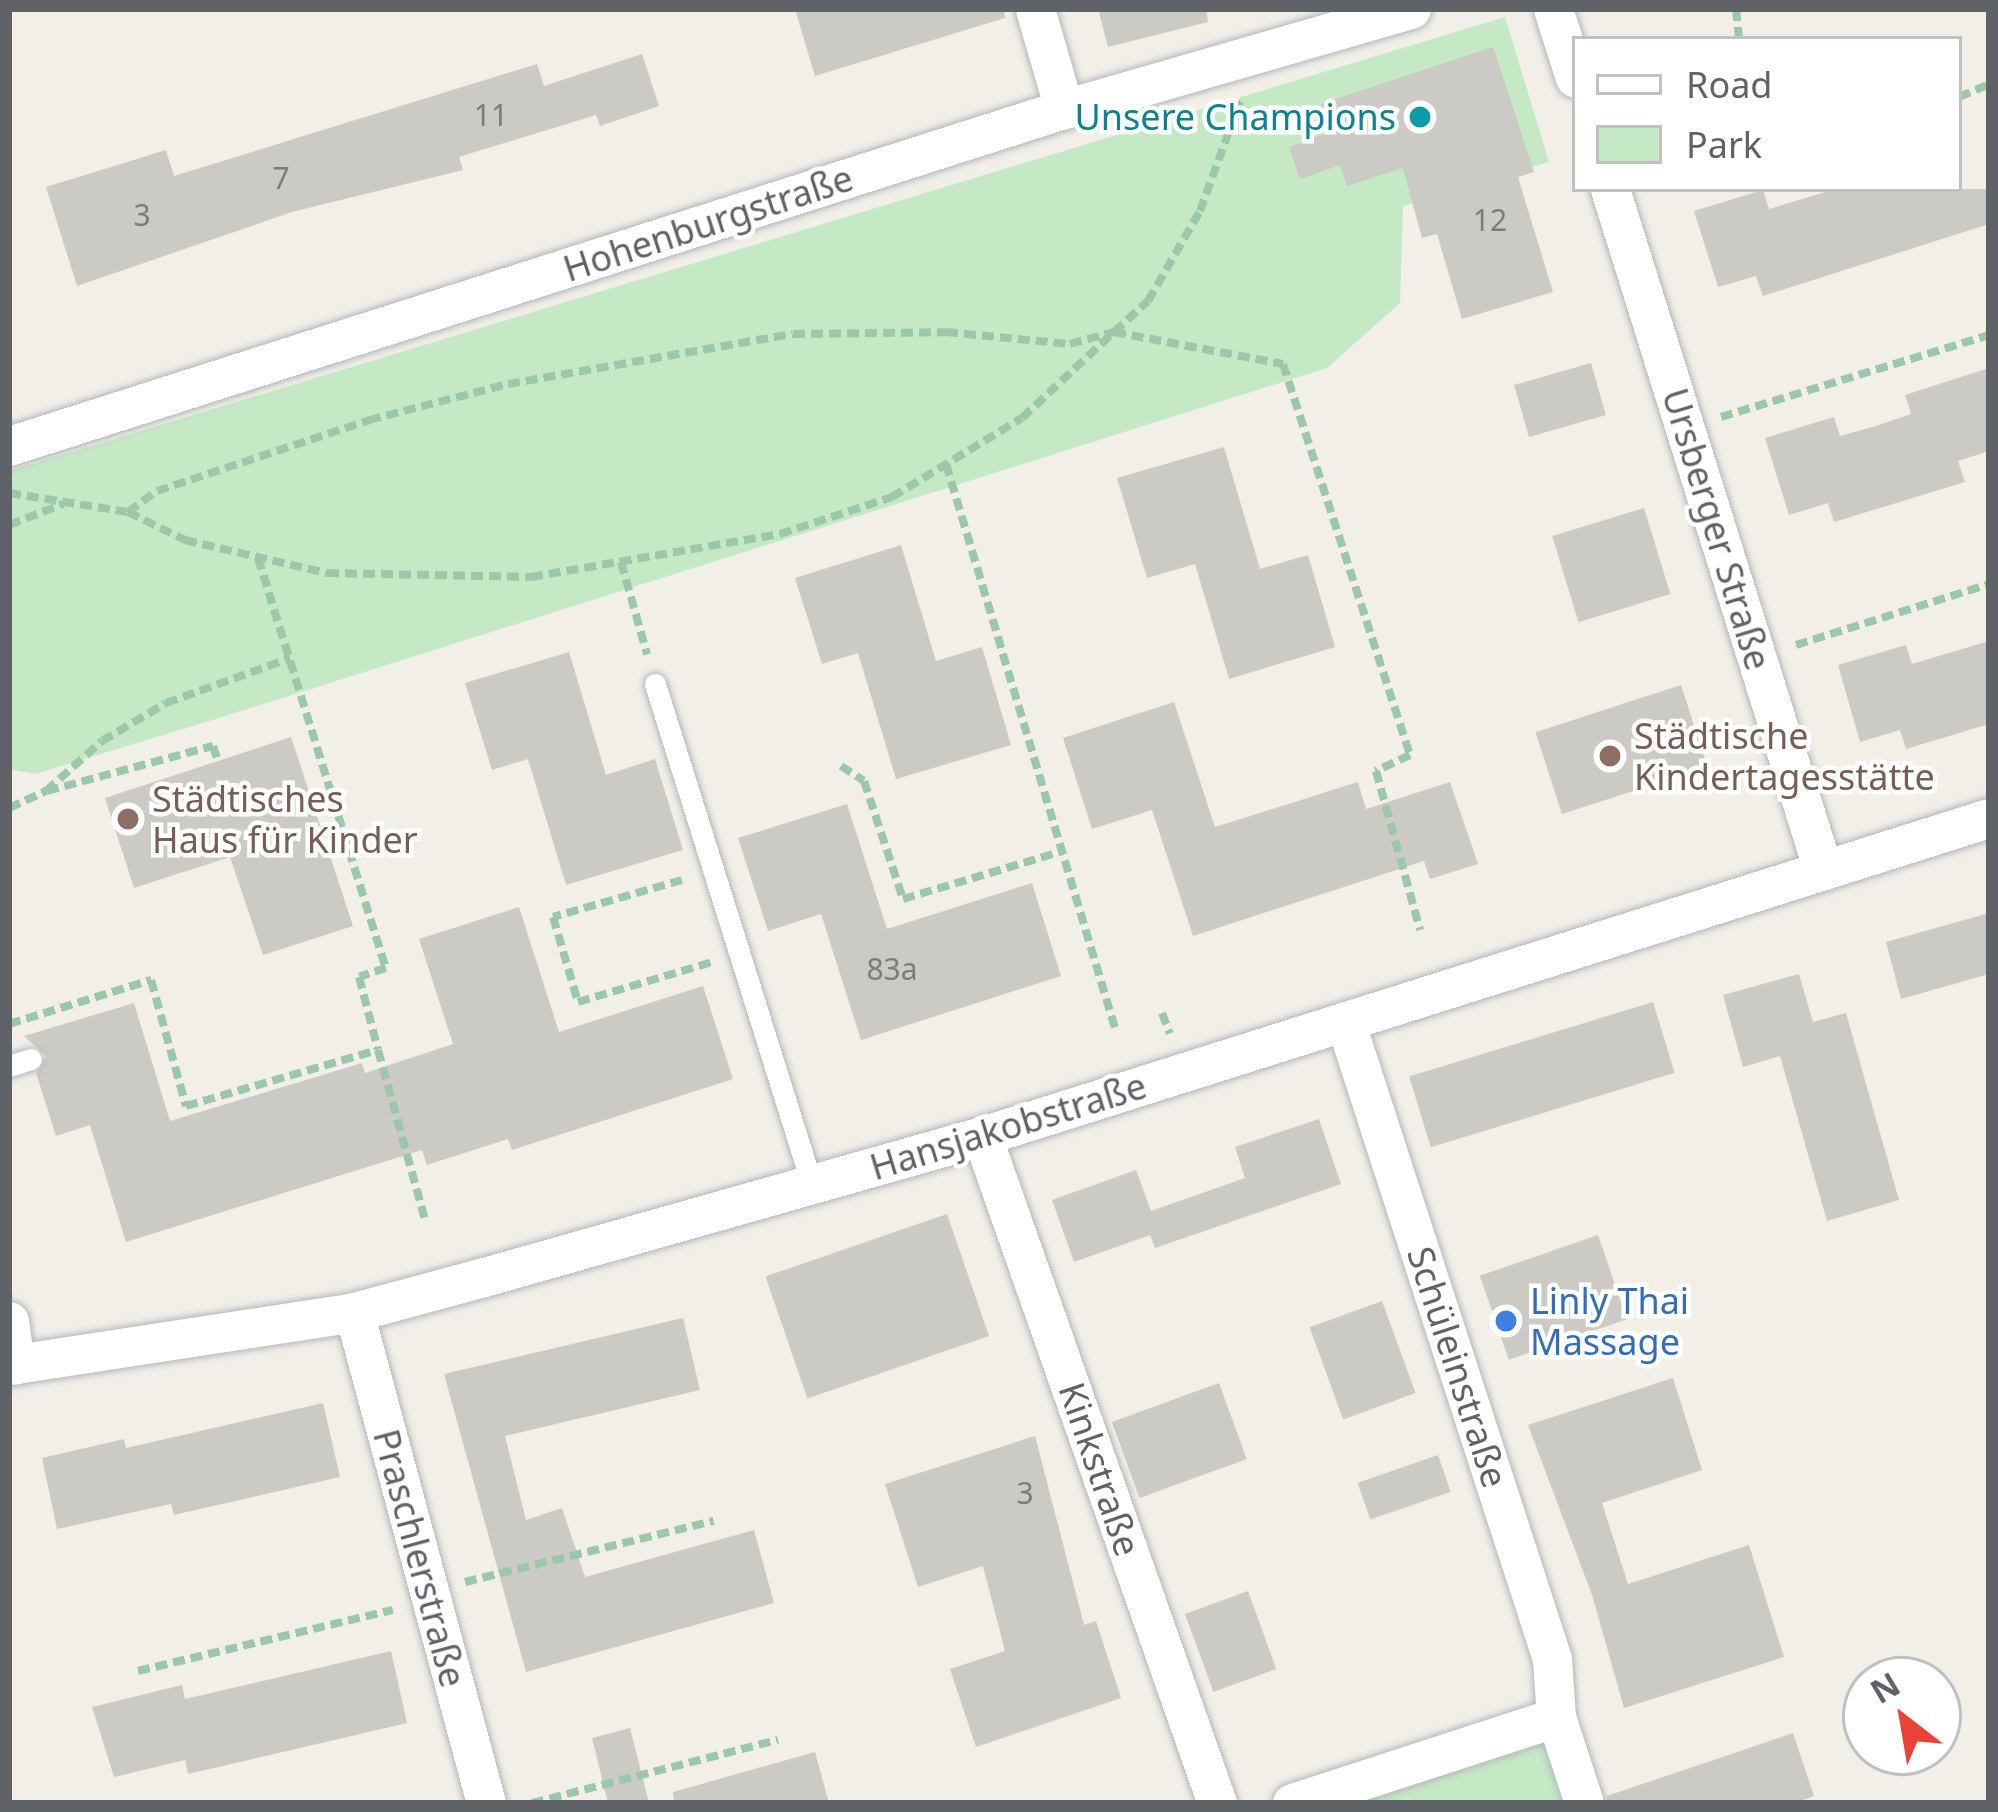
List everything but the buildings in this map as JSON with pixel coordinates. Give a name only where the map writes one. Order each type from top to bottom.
[{"type":"street","points":[[1035,9],[1064,109]]},
{"type":"street","name":"Hohenburgstraße","points":[[9,446],[1064,109],[1411,9]]},
{"type":"street","points":[[1553,9],[1572,69]]},
{"type":"street","name":"Ursberger Straße","points":[[1611,192],[1823,870]]},
{"type":"street","name":"Hansjakobstraße","points":[[12,1365],[354,1312],[982,1136],[1989,818]]},
{"type":"street","name":"Schüleinstraße","points":[[1345,1021],[1552,1659],[1556,1717],[1584,1803]]},
{"type":"street","name":"Kinkstraße","points":[[982,1136],[1217,1803]]},
{"type":"street","name":"Praschlerstraße","points":[[354,1312],[486,1803]]},
{"type":"street","points":[[9,1321],[12,1365]]},
{"type":"street","points":[[1292,1803],[1556,1717]]},
{"type":"lane","points":[[656,684],[812,1185]]},
{"type":"path","points":[[9,493],[128,512],[184,540],[327,573],[531,577],[780,534],[892,497],[1022,418],[1148,301],[1200,211],[1244,96]]},
{"type":"path","points":[[128,512],[157,491],[369,420],[508,383],[793,334],[946,332],[1070,344],[1114,332],[1283,364],[1410,755],[1376,771],[1420,931]]},
{"type":"path","points":[[1685,426],[1989,335]]},
{"type":"path","points":[[946,464],[1115,1028]]},
{"type":"path","points":[[9,525],[66,503]]},
{"type":"path","points":[[258,558],[386,968],[358,977],[425,1220]]},
{"type":"path","points":[[622,562],[656,684]]},
{"type":"path","points":[[1757,657],[1989,584]]},
{"type":"path","points":[[9,808],[46,791],[102,741],[166,703],[290,658]]},
{"type":"path","points":[[46,791],[88,786],[213,746],[218,761]]},
{"type":"path","points":[[842,766],[864,781],[903,899],[1063,850]]},
{"type":"path","points":[[712,871],[553,917],[578,1002],[738,955]]},
{"type":"path","points":[[9,1024],[151,980],[186,1106],[378,1050]]},
{"type":"path","points":[[138,1671],[714,1520]]},
{"type":"path","points":[[532,1803],[778,1740]]},
{"type":"green space","points":[[1505,17],[1549,162],[1403,206],[1400,303],[1327,368],[35,774],[9,769],[9,471]]},
{"type":"green space","points":[[1542,1725],[1567,1803],[1294,1803]]},
{"type":"place","name":"Unsere Champions","points":[[1420,117]]},
{"type":"place","name":"Städtische Kindertagesstätte","points":[[1610,756]]},
{"type":"place","name":"Städtisches Haus für Kinder","points":[[128,819]]},
{"type":"place","name":"Linly Thai Massage","points":[[1506,1321]]}]
